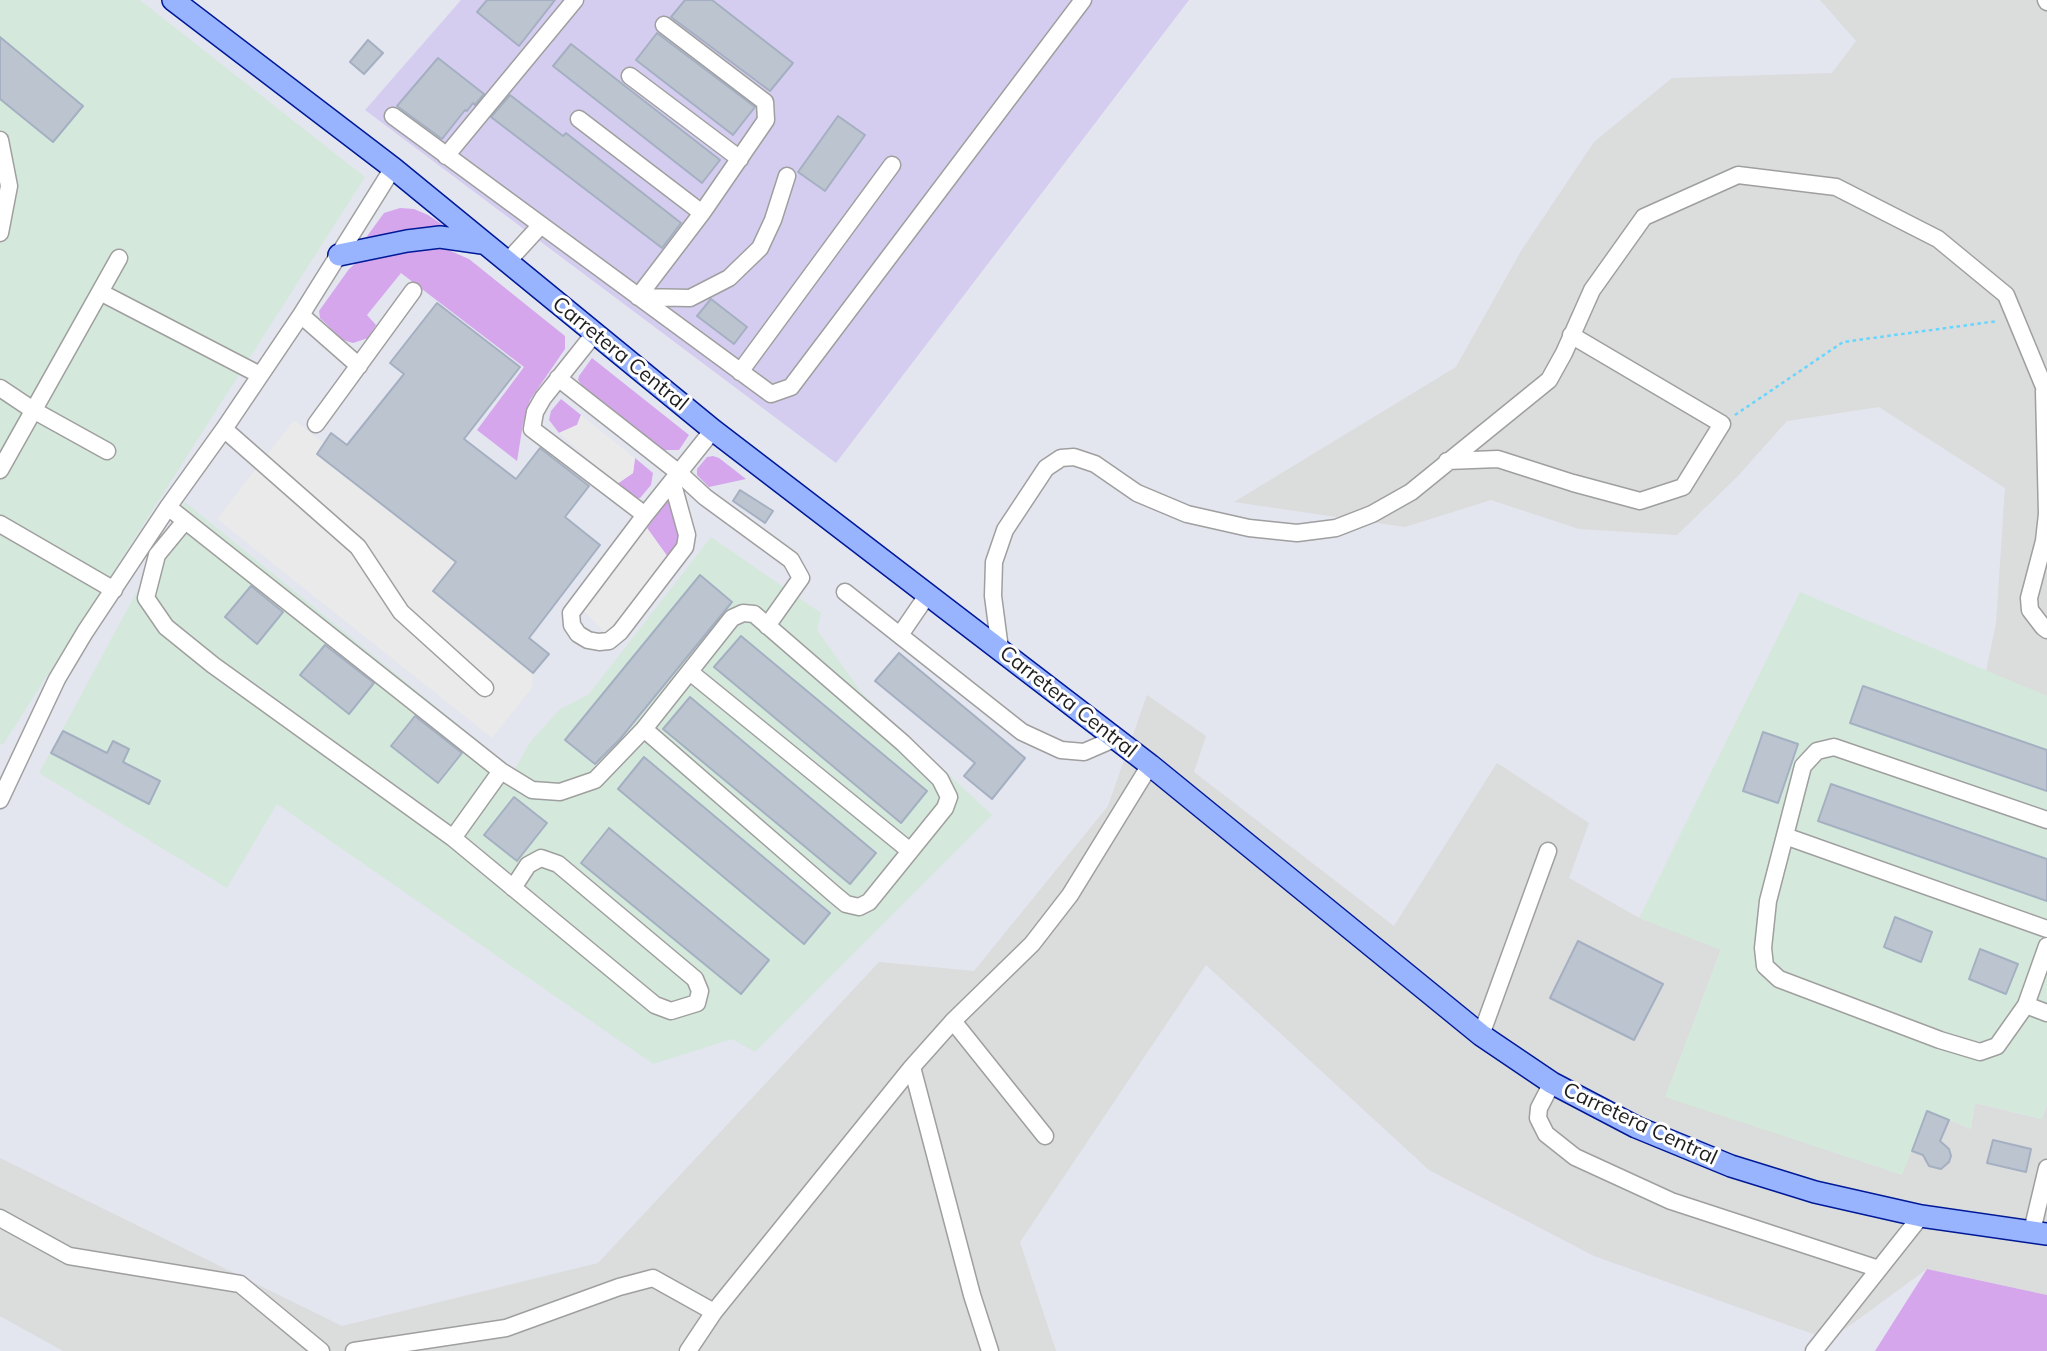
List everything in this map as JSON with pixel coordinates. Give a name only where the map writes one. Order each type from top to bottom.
[{"type":"main road","name":"Carretera Central","points":[[173,0],[393,168],[713,430],[1150,765],[1481,1035],[1552,1083],[1636,1127],[1731,1166],[1815,1192],[1921,1216],[2039,1232]]},
{"type":"main road","points":[[339,254],[440,237],[484,244]]},
{"type":"street","points":[[446,156],[575,0]]},
{"type":"street","points":[[393,116],[771,394],[791,387],[1083,0]]},
{"type":"street","points":[[638,297],[702,213],[766,120],[765,102],[664,25]]},
{"type":"street","points":[[630,76],[740,159]]},
{"type":"street","points":[[579,119],[702,213]]},
{"type":"street","points":[[0,140],[9,186],[0,233]]},
{"type":"street","points":[[740,372],[892,165]]},
{"type":"street","points":[[0,800],[57,679],[167,507],[224,429],[301,315],[393,168]]},
{"type":"street","points":[[1000,649],[993,596],[994,562],[1005,530],[1046,468],[1061,458],[1074,457],[1095,464],[1137,493],[1187,514],[1249,528],[1297,533],[1336,528],[1372,514],[1411,492],[1549,380],[1592,290],[1644,216],[1738,175],[1836,187],[1938,239],[2006,295],[2045,393],[2047,514],[2044,541],[2029,598],[2030,610],[2047,630]]},
{"type":"street","points":[[638,297],[690,298],[729,278],[760,248],[773,220],[787,176]]},
{"type":"street","points":[[508,261],[541,225]]},
{"type":"street","points":[[0,470],[119,258]]},
{"type":"street","points":[[316,424],[413,291]]},
{"type":"street","points":[[100,292],[260,375]]},
{"type":"street","points":[[301,315],[359,366]]},
{"type":"street","points":[[594,334],[558,378],[535,412],[532,429],[645,515]]},
{"type":"street","points":[[1447,461],[1498,459],[1640,501],[1683,487],[1723,424],[1571,335]]},
{"type":"street","points":[[558,378],[676,477],[791,560],[801,578],[767,626]]},
{"type":"street","points":[[0,388],[33,410],[107,451]]},
{"type":"street","points":[[224,429],[358,547],[401,612],[485,688]]},
{"type":"street","points":[[676,477],[687,535],[685,547],[620,632],[609,641],[588,640],[578,634],[572,625],[571,613],[645,515],[713,430]]},
{"type":"street","points":[[167,507],[501,771],[533,790],[560,792],[595,780],[644,729],[732,618],[743,612],[754,614],[903,743],[940,779],[949,797],[945,808],[869,902],[859,907],[845,904],[644,729]]},
{"type":"street","points":[[185,521],[157,555],[146,598],[166,627],[213,665],[453,838],[513,888],[655,1005],[671,1011],[696,1003],[700,991],[695,979],[558,864],[541,858],[528,865],[513,888]]},
{"type":"street","points":[[0,524],[114,590]]},
{"type":"street","points":[[845,592],[1022,732],[1061,750],[1084,752],[1114,739]]},
{"type":"street","points":[[900,635],[928,594]]},
{"type":"street","points":[[690,672],[910,851]]},
{"type":"street","points":[[2047,820],[1834,747],[1817,751],[1803,766],[1768,901],[1763,948],[1765,966],[1779,979],[1940,1040],[1980,1052],[1997,1046],[2026,1005],[2047,946]]},
{"type":"street","points":[[688,1351],[714,1312],[912,1067],[953,1021],[1032,944],[1105,841],[1150,765]]},
{"type":"street","points":[[453,838],[501,771]]},
{"type":"street","points":[[1785,836],[2047,929]]},
{"type":"street","points":[[1481,1035],[1548,851]]},
{"type":"street","points":[[2026,1005],[2047,1013]]},
{"type":"street","points":[[953,1021],[1045,1136]]},
{"type":"street","points":[[912,1067],[972,1295],[990,1351]]},
{"type":"street","points":[[1552,1083],[1539,1108],[1538,1118],[1546,1134],[1575,1157],[1671,1201],[1879,1269]]},
{"type":"street","points":[[2039,1232],[2047,1168]]},
{"type":"street","points":[[1814,1351],[1921,1216]]},
{"type":"street","points":[[0,1218],[69,1256],[240,1284],[321,1351]]},
{"type":"street","points":[[354,1351],[506,1328],[619,1287],[653,1278],[714,1312]]},
{"type":"path","points":[[1723,424],[1843,342],[2015,318]]},
{"type":"shaded area","points":[[0,0],[140,0],[365,177],[3,745],[0,743]]},
{"type":"shaded area","points":[[461,0],[1189,0],[836,463],[365,110]]},
{"type":"shaded area","points":[[1820,0],[2047,0],[2047,696],[1986,671],[1996,624],[2005,488],[1879,407],[1787,421],[1737,477],[1677,535],[1579,529],[1491,500],[1405,527],[1234,502],[1456,367],[1521,251],[1594,142],[1672,78],[1832,73],[1856,41]]},
{"type":"shaded area","points":[[400,208],[414,209],[446,227],[365,239],[384,213]]},
{"type":"shaded area","points":[[436,247],[469,259],[565,336],[565,349],[530,400],[517,461],[477,430],[524,367],[401,273],[367,315],[376,325],[368,338],[353,343],[343,340],[320,318],[319,311],[356,263]]},
{"type":"shaded area","points":[[592,358],[689,435],[679,450],[664,450],[585,390],[578,380]]},
{"type":"shaded area","points":[[561,399],[581,415],[577,425],[559,433],[549,420],[551,411]]},
{"type":"shaded area","points":[[581,415],[635,458],[633,473],[617,484],[559,433],[577,425]]},
{"type":"shaded area","points":[[294,420],[324,443],[317,454],[456,562],[433,592],[533,673],[532,688],[492,738],[217,519]]},
{"type":"shaded area","points":[[713,456],[746,479],[709,487],[697,475],[697,469],[707,457]]},
{"type":"shaded area","points":[[635,458],[653,473],[651,485],[640,498],[634,498],[617,484],[633,473]]},
{"type":"shaded area","points":[[669,498],[679,540],[670,560],[647,528]]},
{"type":"shaded area","points":[[185,502],[514,770],[531,741],[559,710],[589,694],[711,537],[821,613],[817,630],[862,693],[992,815],[755,1052],[732,1039],[653,1064],[277,804],[227,888],[39,773]]},
{"type":"shaded area","points":[[647,528],[670,560],[606,634],[583,610]]},
{"type":"shaded area","points":[[1800,592],[2047,696],[2047,1105],[2042,1119],[1975,1103],[1971,1129],[1928,1111],[1902,1175],[1665,1097],[1721,950],[1639,918]]},
{"type":"shaded area","points":[[1147,695],[1206,736],[1194,772],[1394,926],[1497,763],[1589,823],[1569,878],[1639,918],[1721,949],[1666,1097],[1927,1111],[1971,1129],[1975,1103],[2041,1119],[2047,1105],[2047,1295],[1927,1269],[1830,1340],[1594,1256],[1429,1170],[1206,965],[1020,1242],[1056,1351],[63,1351],[0,1316],[0,1158],[342,1326],[598,1263],[879,962],[974,971],[1108,806]]},
{"type":"shaded area","points":[[1927,1269],[2047,1295],[2047,1351],[1875,1351]]},
{"type":"building","points":[[487,0],[555,0],[519,46],[477,12]]},
{"type":"building","points":[[685,0],[712,0],[793,63],[770,91],[671,17]]},
{"type":"building","points":[[657,33],[755,107],[733,135],[636,60]]},
{"type":"building","points":[[0,37],[83,106],[53,142],[0,99]]},
{"type":"building","points":[[368,40],[383,53],[364,74],[350,62]]},
{"type":"building","points":[[571,44],[720,160],[702,183],[553,66]]},
{"type":"building","points":[[438,58],[484,94],[475,105],[473,103],[465,110],[442,139],[397,106]]},
{"type":"building","points":[[510,95],[563,136],[566,133],[681,223],[662,248],[491,117]]},
{"type":"building","points":[[838,116],[865,135],[825,191],[798,172]]},
{"type":"building","points":[[711,299],[747,327],[734,344],[697,316]]},
{"type":"building","points":[[437,303],[520,367],[464,439],[516,479],[540,448],[589,486],[565,517],[600,545],[529,638],[549,654],[533,673],[433,591],[456,562],[317,454],[331,433],[347,445],[404,374],[390,363]]},
{"type":"building","points":[[740,490],[773,511],[765,523],[733,501]]},
{"type":"building","points":[[700,575],[732,602],[620,739],[595,764],[565,740]]},
{"type":"building","points":[[251,586],[283,612],[257,644],[225,617]]},
{"type":"building","points":[[741,636],[927,791],[901,823],[714,667]]},
{"type":"building","points":[[325,645],[374,683],[349,714],[300,675]]},
{"type":"building","points":[[899,653],[1025,758],[992,799],[964,776],[975,763],[875,681]]},
{"type":"building","points":[[1863,686],[2047,750],[2047,791],[1850,723]]},
{"type":"building","points":[[690,697],[876,853],[850,884],[663,729]]},
{"type":"building","points":[[415,716],[462,753],[438,783],[391,746]]},
{"type":"building","points":[[63,731],[107,753],[113,741],[129,749],[123,762],[160,781],[149,804],[51,753]]},
{"type":"building","points":[[1763,732],[1798,744],[1778,803],[1743,791]]},
{"type":"building","points":[[644,757],[830,913],[804,944],[618,789]]},
{"type":"building","points":[[1831,784],[2047,859],[2047,901],[1818,821]]},
{"type":"building","points":[[514,797],[547,823],[517,861],[484,835]]},
{"type":"building","points":[[609,828],[769,960],[741,994],[581,863]]},
{"type":"building","points":[[1895,917],[1932,932],[1921,962],[1884,947]]},
{"type":"building","points":[[1578,941],[1663,984],[1634,1040],[1550,998]]},
{"type":"building","points":[[1980,949],[2018,964],[2006,994],[1969,979]]},
{"type":"building","points":[[1927,1111],[1949,1120],[1940,1141],[1949,1149],[1951,1156],[1941,1169],[1929,1166],[1923,1155],[1912,1151]]},
{"type":"building","points":[[1993,1140],[2031,1149],[2026,1172],[1987,1163]]}]
